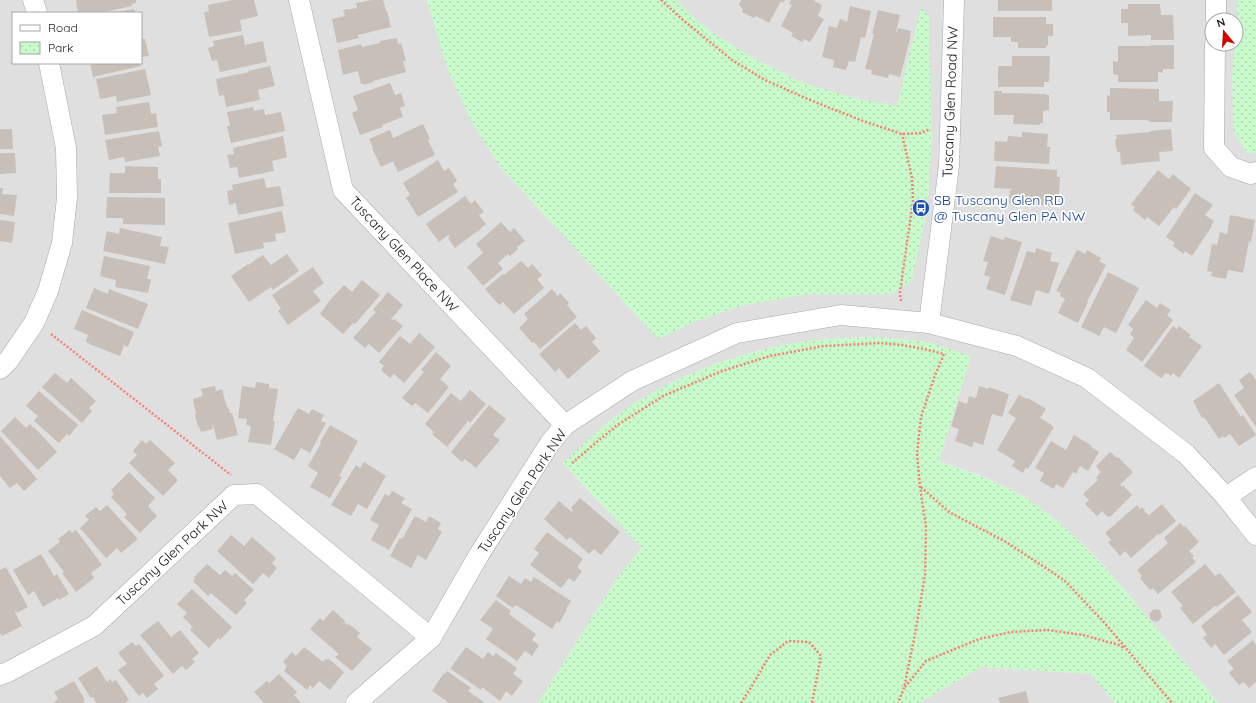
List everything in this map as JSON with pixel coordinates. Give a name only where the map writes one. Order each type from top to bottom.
[{"type":"street","points":[[33,0],[37,12]]},
{"type":"street","name":"Tuscany Glen Place NW","points":[[299,0],[343,190],[565,425]]},
{"type":"street","name":"Tuscany Glen Road NW","points":[[929,323],[949,166],[954,0]]},
{"type":"street","points":[[1216,0],[1216,12]]},
{"type":"street","points":[[1215,52],[1214,148],[1231,167],[1250,174],[1256,172]]},
{"type":"street","points":[[0,369],[8,361],[34,323],[48,291],[62,243],[67,198],[66,148],[49,64]]},
{"type":"street","name":"Tuscany Glen Park NW","points":[[356,703],[431,638],[489,540],[550,443],[565,425],[632,381],[737,333],[841,315],[929,323],[1017,346],[1087,378],[1186,454],[1226,497],[1256,535]]},
{"type":"street","points":[[1226,497],[1256,477]]},
{"type":"street","name":"Tuscany Glen Park NW","points":[[0,675],[94,626],[234,495],[257,494],[431,638]]},
{"type":"path","points":[[661,0],[732,60],[765,80],[863,121],[902,134],[920,133],[932,128],[950,131]]},
{"type":"path","points":[[900,292],[912,201],[912,178],[902,134]]},
{"type":"path","points":[[34,323],[52,335],[231,475],[234,495]]},
{"type":"path","points":[[572,463],[616,426],[663,396],[722,371],[770,356],[824,346],[880,343],[917,347],[944,354],[921,417],[917,454],[926,527],[925,575],[904,688],[898,703]]},
{"type":"path","points":[[920,486],[949,512],[1006,542],[1064,580],[1103,621],[1172,703]]},
{"type":"path","points":[[904,688],[926,661],[979,639],[1011,632],[1047,630],[1076,634],[1119,645],[1126,649]]},
{"type":"path","points":[[741,703],[770,655],[788,641],[809,642],[821,656],[812,703]]},
{"type":"shaded area","points":[[0,0],[1256,0],[1256,703],[1218,703],[1105,567],[1087,548],[1055,519],[1021,495],[982,476],[939,461],[928,342],[879,337],[842,338],[799,342],[761,350],[723,361],[682,377],[635,404],[563,463],[642,548],[618,577],[538,703],[0,703]]},
{"type":"shaded area","points":[[981,667],[1092,674],[1115,703],[920,703]]},
{"type":"green space","points":[[427,0],[675,0],[707,29],[751,57],[800,82],[854,98],[897,106],[921,7],[929,16],[932,138],[927,213],[911,282],[891,294],[810,294],[745,305],[699,320],[658,339],[501,168],[471,121],[446,65]]},
{"type":"green space","points":[[1238,0],[1256,0],[1256,154],[1246,152],[1234,132],[1232,76],[1234,52],[1244,52],[1244,12],[1237,12]]},
{"type":"green space","points":[[879,337],[928,342],[971,356],[939,461],[980,476],[1020,495],[1050,515],[1064,527],[1091,552],[1115,579],[1218,703],[1115,703],[1091,674],[981,667],[920,703],[538,703],[618,577],[642,548],[563,463],[589,438],[624,410],[663,387],[705,368],[726,360],[792,343],[830,339]]},
{"type":"building","points":[[76,0],[136,0],[136,3],[132,4],[132,6],[105,12],[78,12]]},
{"type":"building","points":[[233,0],[254,0],[258,16],[240,20],[242,31],[209,37],[204,12],[209,11],[208,5]]},
{"type":"building","points":[[372,0],[383,0],[391,27],[358,35],[359,38],[337,43],[332,19],[345,16],[343,10],[357,8],[356,3]]},
{"type":"building","points":[[741,0],[785,0],[783,3],[781,1],[769,23],[756,16],[754,18],[742,12],[743,9],[739,5]]},
{"type":"building","points":[[791,0],[815,0],[814,1],[822,5],[818,16],[824,19],[810,42],[804,39],[802,42],[791,36],[793,33],[781,26],[792,5],[789,4]]},
{"type":"building","points":[[998,0],[1052,0],[1052,11],[998,11]]},
{"type":"building","points":[[1128,4],[1160,4],[1161,15],[1173,15],[1174,40],[1151,40],[1151,35],[1128,36],[1128,23],[1121,23],[1121,9],[1128,9]]},
{"type":"building","points":[[850,6],[871,11],[865,38],[861,37],[855,62],[849,61],[846,70],[833,67],[834,60],[822,57],[829,26],[837,28],[840,19],[847,22]]},
{"type":"building","points":[[134,9],[135,12],[118,12]]},
{"type":"building","points":[[878,10],[900,15],[897,33],[898,28],[911,31],[900,77],[889,74],[888,78],[871,74],[872,70],[865,69],[874,34],[872,34]]},
{"type":"building","points":[[993,17],[1046,17],[1046,24],[1053,24],[1053,36],[1048,36],[1048,46],[1046,45],[1046,48],[1018,48],[1018,42],[1011,42],[1011,37],[993,37]]},
{"type":"building","points":[[243,35],[245,45],[263,41],[267,62],[220,72],[217,60],[212,61],[208,48],[214,46],[213,41]]},
{"type":"building","points":[[397,38],[398,44],[401,43],[406,61],[403,61],[406,72],[364,85],[361,84],[358,71],[343,75],[338,50],[361,44],[362,47],[380,43],[380,41]]},
{"type":"building","points":[[142,39],[145,39],[149,56],[142,57]]},
{"type":"building","points":[[1174,45],[1174,69],[1163,69],[1163,73],[1158,72],[1158,82],[1118,82],[1118,75],[1113,74],[1113,61],[1118,62],[1118,46]]},
{"type":"building","points":[[1012,56],[1050,56],[1049,82],[1044,82],[1044,87],[998,87],[998,66],[1012,66]]},
{"type":"building","points":[[90,64],[140,64],[141,66],[93,77]]},
{"type":"building","points":[[270,66],[275,86],[258,90],[260,100],[226,107],[224,95],[219,96],[216,79]]},
{"type":"building","points":[[145,69],[151,95],[117,102],[116,96],[100,99],[96,79]]},
{"type":"building","points":[[390,83],[395,95],[401,93],[405,106],[400,108],[403,117],[382,125],[383,127],[360,135],[352,113],[358,110],[353,96]]},
{"type":"building","points":[[1110,88],[1159,89],[1159,101],[1173,101],[1172,122],[1110,120],[1110,112],[1107,112],[1107,95],[1110,96]]},
{"type":"building","points":[[994,91],[1002,91],[1002,93],[1049,95],[1049,110],[1043,111],[1043,123],[1040,123],[1040,125],[1013,124],[1014,115],[994,115]]},
{"type":"building","points":[[149,102],[151,114],[156,113],[158,127],[105,135],[102,115],[117,113],[116,107]]},
{"type":"building","points":[[253,107],[254,111],[264,109],[265,115],[281,112],[285,131],[231,143],[227,126],[230,126],[227,112]]},
{"type":"building","points":[[423,124],[435,155],[398,172],[393,161],[381,167],[369,139],[390,130],[393,138]]},
{"type":"building","points":[[0,129],[12,129],[13,149],[0,149]]},
{"type":"building","points":[[1171,129],[1173,151],[1159,152],[1160,161],[1121,165],[1120,152],[1117,152],[1116,148],[1116,135]]},
{"type":"building","points":[[159,131],[162,146],[158,147],[160,156],[125,162],[124,157],[109,160],[105,140]]},
{"type":"building","points":[[1022,132],[1048,134],[1047,147],[1050,147],[1049,164],[994,161],[995,141],[1007,142],[1008,136],[1022,137]]},
{"type":"building","points":[[283,136],[287,157],[272,161],[274,171],[239,178],[237,167],[230,168],[227,155],[234,154],[233,148]]},
{"type":"building","points":[[0,153],[15,153],[16,173],[0,174]]},
{"type":"building","points":[[438,160],[444,171],[449,168],[457,181],[453,184],[458,192],[418,217],[406,198],[410,195],[403,183]]},
{"type":"building","points":[[125,166],[158,167],[158,179],[161,179],[161,193],[109,193],[110,173],[125,173]]},
{"type":"building","points":[[996,166],[1057,170],[1057,177],[1060,177],[1059,194],[1056,194],[1055,206],[1009,203],[1010,190],[1012,189],[994,188]]},
{"type":"building","points":[[1158,170],[1169,179],[1173,174],[1191,189],[1176,209],[1174,207],[1159,226],[1147,217],[1145,220],[1133,210],[1135,207],[1131,204]]},
{"type":"building","points":[[264,178],[266,188],[280,186],[284,206],[238,215],[236,203],[229,205],[227,191],[233,190],[232,185]]},
{"type":"building","points":[[0,188],[3,188],[2,194],[17,195],[14,216],[0,214]]},
{"type":"building","points":[[1195,193],[1213,205],[1205,215],[1214,221],[1192,256],[1185,251],[1184,254],[1173,246],[1175,243],[1166,237]]},
{"type":"building","points":[[465,196],[471,204],[475,200],[484,212],[479,215],[486,224],[455,248],[448,238],[450,237],[448,235],[439,242],[426,224]]},
{"type":"building","points":[[107,197],[165,198],[165,225],[123,224],[123,218],[106,218]]},
{"type":"building","points":[[282,211],[286,232],[275,234],[276,241],[263,243],[264,248],[235,254],[228,223]]},
{"type":"building","points":[[1230,215],[1255,220],[1251,242],[1249,241],[1243,273],[1228,270],[1226,279],[1211,276],[1212,272],[1207,271],[1212,244],[1217,245],[1220,232],[1227,234]]},
{"type":"building","points":[[0,220],[15,222],[12,243],[0,241]]},
{"type":"building","points":[[501,222],[510,232],[514,228],[525,241],[517,247],[518,249],[510,256],[508,254],[498,263],[503,269],[483,286],[467,267],[483,253],[476,244]]},
{"type":"building","points":[[120,228],[162,237],[160,246],[169,247],[165,264],[103,251],[107,231],[119,234]]},
{"type":"building","points":[[991,236],[1004,240],[1005,237],[1022,242],[1005,295],[986,289],[990,277],[984,275],[988,262],[983,261]]},
{"type":"building","points":[[1036,248],[1052,253],[1050,261],[1059,263],[1049,294],[1036,290],[1031,306],[1010,300],[1027,251],[1035,253]]},
{"type":"building","points":[[1077,250],[1085,254],[1087,250],[1101,258],[1099,261],[1106,265],[1078,323],[1058,313],[1065,299],[1060,296],[1061,293],[1056,291]]},
{"type":"building","points":[[287,254],[299,271],[273,290],[271,287],[249,302],[231,276],[263,255],[271,265]]},
{"type":"building","points":[[104,256],[150,266],[147,279],[151,279],[148,293],[115,287],[116,280],[100,276]]},
{"type":"building","points":[[521,261],[528,268],[532,264],[542,275],[537,279],[544,288],[514,314],[503,302],[499,305],[485,289]]},
{"type":"building","points":[[313,267],[324,283],[313,291],[321,301],[288,325],[278,311],[281,309],[272,295]]},
{"type":"building","points":[[1108,272],[1139,288],[1116,333],[1104,327],[1099,336],[1081,327]]},
{"type":"building","points":[[362,280],[380,295],[355,324],[353,323],[343,334],[320,314],[344,285],[352,292]]},
{"type":"building","points":[[94,288],[108,294],[109,289],[148,304],[138,329],[86,308]]},
{"type":"building","points":[[552,289],[558,296],[560,293],[569,303],[567,305],[577,317],[540,349],[534,342],[532,343],[519,328],[528,319],[524,314]]},
{"type":"building","points":[[388,292],[403,305],[391,319],[394,319],[403,326],[379,353],[369,344],[365,348],[353,338],[376,312],[373,310]]},
{"type":"building","points":[[1146,300],[1157,308],[1160,303],[1171,310],[1167,315],[1173,320],[1142,362],[1126,350],[1134,338],[1130,334],[1133,329],[1128,325]]},
{"type":"building","points":[[82,310],[134,332],[128,347],[124,345],[120,356],[89,344],[86,342],[88,335],[74,329]]},
{"type":"building","points":[[575,323],[581,330],[586,326],[596,338],[592,342],[600,351],[568,379],[559,368],[555,372],[539,354]]},
{"type":"building","points":[[1173,326],[1177,329],[1179,326],[1191,335],[1189,337],[1202,346],[1179,378],[1173,373],[1171,376],[1166,373],[1161,378],[1144,366]]},
{"type":"building","points":[[419,333],[435,347],[404,383],[394,374],[390,378],[381,370],[384,366],[379,362],[400,336],[410,344]]},
{"type":"building","points":[[436,352],[451,366],[440,379],[449,387],[428,413],[415,403],[412,406],[402,398],[424,372],[421,370]]},
{"type":"building","points":[[1250,372],[1256,380],[1256,427],[1234,395],[1244,388],[1239,380]]},
{"type":"building","points":[[55,373],[67,383],[71,378],[96,401],[89,408],[92,411],[82,423],[42,387]]},
{"type":"building","points":[[256,382],[269,384],[269,388],[278,389],[271,445],[248,442],[251,426],[246,425],[247,419],[238,418],[242,386],[255,388]]},
{"type":"building","points":[[1219,383],[1241,417],[1243,415],[1256,435],[1239,446],[1230,434],[1219,439],[1204,417],[1202,418],[1193,401]]},
{"type":"building","points":[[215,386],[216,391],[222,389],[227,407],[230,413],[232,413],[238,435],[217,440],[213,425],[213,429],[201,432],[198,426],[193,399],[203,396],[201,389]]},
{"type":"building","points":[[979,386],[988,389],[989,387],[1009,394],[1002,417],[992,414],[983,445],[974,442],[972,447],[955,441],[959,429],[951,426],[959,401],[967,404],[969,396],[976,398]]},
{"type":"building","points":[[470,390],[486,404],[470,423],[468,421],[447,447],[432,434],[434,432],[425,424],[451,393],[461,401]]},
{"type":"building","points":[[39,391],[78,425],[69,436],[67,434],[59,443],[34,421],[38,416],[26,406]]},
{"type":"building","points":[[1019,395],[1027,399],[1028,398],[1046,409],[1040,418],[1054,427],[1028,469],[1026,467],[1023,473],[1012,466],[1015,461],[997,450],[1016,418],[1008,413]]},
{"type":"building","points":[[489,405],[506,419],[493,435],[500,440],[476,468],[465,459],[462,462],[451,452]]},
{"type":"building","points":[[298,408],[309,414],[312,409],[324,415],[321,421],[326,423],[310,453],[301,448],[294,460],[274,449]]},
{"type":"building","points":[[15,417],[26,428],[30,424],[33,428],[34,427],[57,452],[38,470],[1,431]]},
{"type":"building","points":[[330,425],[358,441],[339,476],[342,477],[330,498],[310,487],[318,473],[308,466]]},
{"type":"building","points":[[1074,435],[1099,452],[1088,471],[1080,466],[1076,474],[1073,472],[1063,488],[1056,484],[1054,489],[1040,481],[1044,473],[1035,468],[1051,441],[1066,450]]},
{"type":"building","points":[[0,436],[37,479],[24,491],[17,483],[10,488],[0,476]]},
{"type":"building","points":[[142,440],[146,444],[150,440],[175,463],[168,470],[178,480],[163,496],[129,463],[137,455],[133,451]]},
{"type":"building","points":[[1110,452],[1117,458],[1118,457],[1133,472],[1120,485],[1122,487],[1123,485],[1132,495],[1110,517],[1102,511],[1097,516],[1085,504],[1089,500],[1083,494],[1098,480],[1096,478],[1101,472],[1096,466]]},
{"type":"building","points":[[364,462],[386,476],[367,509],[358,504],[351,516],[331,505],[356,465],[360,468]]},
{"type":"building","points":[[129,472],[155,498],[148,506],[157,516],[140,533],[124,517],[127,514],[111,497],[114,494],[111,490]]},
{"type":"building","points":[[392,491],[405,498],[401,503],[412,509],[389,550],[371,540],[379,525],[370,520],[385,494],[389,496]]},
{"type":"building","points":[[580,498],[620,532],[601,555],[594,549],[589,554],[570,537],[567,540],[544,519],[559,501],[572,512],[573,510],[571,508]]},
{"type":"building","points":[[1162,504],[1176,521],[1159,535],[1158,534],[1131,558],[1125,551],[1120,556],[1108,542],[1111,540],[1105,533],[1137,505],[1140,509],[1142,507],[1149,515]]},
{"type":"building","points":[[107,505],[138,539],[121,553],[117,548],[106,558],[80,528],[89,520],[85,516],[96,507],[100,511]]},
{"type":"building","points":[[415,516],[426,522],[429,516],[441,523],[438,529],[442,532],[426,560],[418,555],[411,568],[390,556]]},
{"type":"building","points":[[1180,523],[1184,527],[1185,526],[1199,542],[1189,551],[1194,556],[1192,558],[1196,562],[1158,594],[1153,588],[1150,590],[1140,578],[1142,576],[1137,570],[1168,543],[1164,538]]},
{"type":"building","points":[[70,530],[72,533],[76,530],[102,565],[91,573],[94,578],[76,592],[62,573],[64,572],[48,551],[60,542],[58,539]]},
{"type":"building","points":[[547,532],[583,559],[577,567],[582,571],[574,582],[569,578],[561,588],[530,565],[539,553],[534,549]]},
{"type":"building","points":[[231,535],[244,546],[252,537],[276,558],[272,563],[277,568],[269,578],[263,573],[253,584],[217,551]]},
{"type":"building","points":[[41,554],[54,576],[57,574],[69,594],[59,600],[58,598],[43,607],[34,591],[28,595],[13,570]]},
{"type":"building","points":[[207,564],[220,575],[225,570],[232,576],[235,573],[254,590],[244,600],[247,603],[236,615],[211,593],[208,596],[193,581],[195,579],[194,577]]},
{"type":"building","points":[[1205,564],[1215,576],[1220,573],[1236,592],[1217,607],[1215,606],[1193,624],[1180,608],[1183,606],[1171,592]]},
{"type":"building","points":[[6,567],[28,607],[17,613],[16,611],[15,612],[22,626],[2,636],[0,633],[0,570]]},
{"type":"building","points":[[509,576],[521,584],[525,578],[531,582],[534,577],[571,601],[559,623],[557,621],[552,629],[516,605],[513,608],[496,596]]},
{"type":"building","points":[[192,589],[232,627],[220,640],[218,638],[209,648],[190,630],[193,627],[183,617],[187,613],[177,604]]},
{"type":"building","points":[[1238,595],[1252,612],[1242,620],[1252,632],[1224,655],[1215,644],[1211,648],[1203,638],[1207,635],[1201,626]]},
{"type":"building","points":[[496,600],[511,611],[509,614],[536,634],[532,640],[539,645],[532,656],[525,651],[517,661],[486,639],[493,629],[480,620]]},
{"type":"building","points":[[1154,609],[1160,610],[1162,617],[1157,622],[1151,620],[1149,614]]},
{"type":"building","points":[[333,610],[345,621],[344,622],[360,633],[357,637],[372,649],[352,671],[335,657],[339,654],[310,629],[320,618],[323,621]]},
{"type":"building","points":[[158,621],[171,637],[180,630],[199,653],[192,659],[195,662],[186,670],[182,666],[173,674],[140,635]]},
{"type":"building","points":[[1253,640],[1256,645],[1256,682],[1249,688],[1244,682],[1239,685],[1229,673],[1234,669],[1227,661]]},
{"type":"building","points":[[132,642],[136,646],[139,644],[164,676],[154,684],[158,689],[147,698],[143,693],[139,696],[118,670],[127,664],[118,653]]},
{"type":"building","points":[[304,647],[323,662],[326,659],[329,659],[344,672],[330,690],[319,681],[313,688],[310,685],[307,690],[284,671],[287,666],[283,662],[292,652],[296,656]]},
{"type":"building","points":[[466,647],[483,659],[488,652],[493,656],[496,653],[517,668],[513,674],[523,681],[512,696],[506,691],[500,701],[482,687],[481,690],[451,669]]},
{"type":"building","points":[[97,666],[107,682],[110,679],[112,682],[116,680],[129,700],[124,703],[96,703],[93,697],[91,698],[78,678]]},
{"type":"building","points":[[447,671],[471,688],[468,691],[485,703],[447,703],[448,702],[432,691]]},
{"type":"building","points":[[279,674],[297,692],[294,695],[301,703],[264,703],[254,692],[267,681],[269,683]]},
{"type":"building","points":[[74,681],[85,700],[83,700],[85,703],[53,703],[58,699],[54,692]]},
{"type":"building","points":[[1026,691],[1029,703],[1000,703],[998,698]]},
{"type":"place","name":"SB Tuscany Glen RD @ Tuscany Glen PA NW","points":[[921,208]]}]
